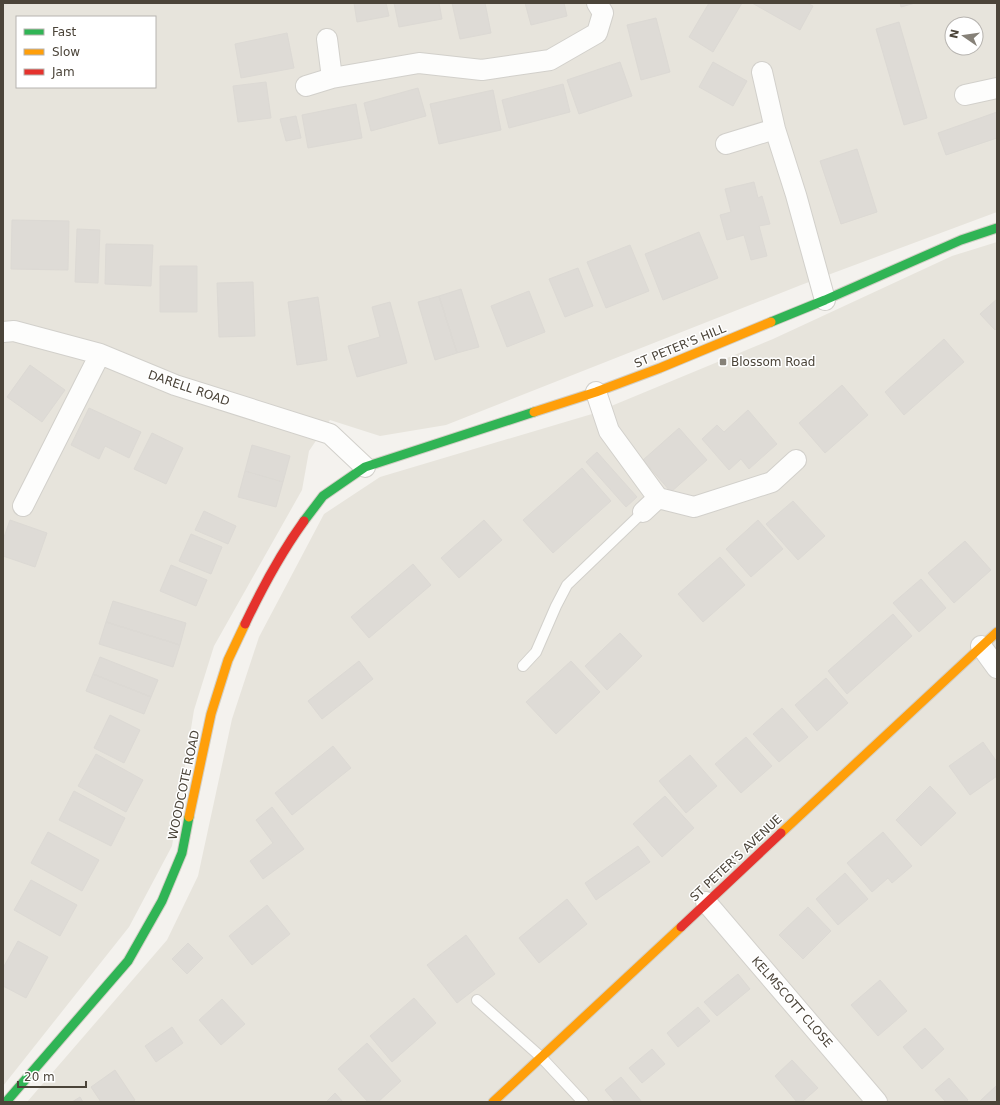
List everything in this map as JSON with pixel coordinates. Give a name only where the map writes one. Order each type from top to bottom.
[{"type":"main road","name":"ST PETER'S HILL","points":[[365,467],[596,392],[660,368],[825,300],[961,240],[997,228]]},
{"type":"main road","name":"WOODCOTE ROAD","points":[[6,1102],[128,961],[162,901],[182,853],[213,707],[228,660],[257,599],[290,540],[323,496],[365,467]]},
{"type":"main road","name":"ST PETER'S AVENUE","points":[[493,1102],[997,632]]},
{"type":"street","points":[[306,86],[332,78],[419,63],[482,70],[550,60],[597,33],[603,13],[598,3]]},
{"type":"street","points":[[327,39],[332,78]]},
{"type":"street","points":[[762,72],[775,129],[796,195],[825,300]]},
{"type":"street","points":[[965,95],[997,88]]},
{"type":"street","points":[[726,144],[775,129]]},
{"type":"street","name":"DARELL ROAD","points":[[3,332],[14,331],[100,354],[175,385],[330,434],[365,467]]},
{"type":"street","points":[[23,506],[100,354]]},
{"type":"street","points":[[596,392],[609,431],[658,498],[694,507],[772,482],[796,460]]},
{"type":"street","points":[[644,512],[658,498]]},
{"type":"street","points":[[981,646],[997,668]]},
{"type":"street","name":"KELMSCOTT CLOSE","points":[[706,902],[877,1102]]},
{"type":"lane","points":[[523,666],[536,652],[567,585],[644,512]]},
{"type":"lane","points":[[477,1000],[541,1057],[583,1102]]},
{"type":"shaded area","points":[[3,3],[997,3],[997,212],[801,285],[446,425],[380,436],[330,420],[309,451],[302,490],[214,646],[194,710],[172,846],[129,927],[3,1086]]},
{"type":"shaded area","points":[[997,242],[997,1102],[27,1102],[167,940],[198,876],[232,719],[259,637],[324,514],[380,477],[592,414],[773,339],[952,256]]},
{"type":"building","points":[[354,3],[386,3],[389,16],[357,22]]},
{"type":"building","points":[[394,3],[439,3],[442,19],[399,27]]},
{"type":"building","points":[[452,3],[485,3],[491,33],[460,39]]},
{"type":"building","points":[[525,3],[564,3],[567,16],[531,25]]},
{"type":"building","points":[[709,3],[742,3],[713,52],[689,37]]},
{"type":"building","points":[[752,3],[807,3],[813,6],[800,30]]},
{"type":"building","points":[[900,3],[915,3],[901,7]]},
{"type":"building","points":[[656,18],[670,72],[641,80],[627,25]]},
{"type":"building","points":[[899,22],[927,118],[904,125],[876,29]]},
{"type":"building","points":[[287,33],[294,68],[241,78],[235,44]]},
{"type":"building","points":[[620,62],[632,96],[579,114],[567,80]]},
{"type":"building","points":[[713,62],[747,81],[733,106],[699,87]]},
{"type":"building","points":[[266,82],[271,118],[238,122],[233,86]]},
{"type":"building","points":[[563,84],[570,112],[509,128],[502,100]]},
{"type":"building","points":[[418,88],[426,116],[371,131],[364,103]]},
{"type":"building","points":[[493,90],[501,130],[439,144],[430,104]]},
{"type":"building","points":[[356,104],[362,138],[308,148],[302,115]]},
{"type":"building","points":[[997,112],[997,138],[946,155],[938,133]]},
{"type":"building","points":[[296,116],[301,138],[286,141],[280,119]]},
{"type":"building","points":[[857,149],[877,212],[841,224],[820,161]]},
{"type":"building","points":[[754,182],[758,198],[762,196],[770,224],[759,226],[767,256],[751,260],[744,235],[727,240],[720,215],[731,212],[725,189]]},
{"type":"building","points":[[12,220],[69,221],[68,270],[11,269]]},
{"type":"building","points":[[77,229],[100,230],[98,283],[75,282]]},
{"type":"building","points":[[699,232],[718,278],[663,300],[645,254]]},
{"type":"building","points":[[106,244],[153,245],[151,286],[105,284]]},
{"type":"building","points":[[630,245],[649,291],[606,308],[587,262]]},
{"type":"building","points":[[160,266],[197,266],[197,312],[160,312]]},
{"type":"building","points":[[578,268],[593,306],[565,317],[549,279]]},
{"type":"building","points":[[253,282],[255,336],[219,337],[217,283]]},
{"type":"building","points":[[461,289],[479,347],[457,353],[439,296]]},
{"type":"building","points":[[529,291],[545,332],[507,347],[491,306]]},
{"type":"building","points":[[439,296],[457,353],[435,360],[418,302]]},
{"type":"building","points":[[318,297],[327,360],[297,365],[288,302]]},
{"type":"building","points":[[997,299],[997,328],[995,330],[980,314]]},
{"type":"building","points":[[390,302],[407,363],[357,377],[348,346],[380,337],[372,307]]},
{"type":"building","points":[[944,339],[964,362],[904,415],[885,392]]},
{"type":"building","points":[[30,365],[65,390],[42,422],[7,397]]},
{"type":"building","points":[[842,385],[868,415],[825,453],[799,423]]},
{"type":"building","points":[[89,408],[141,432],[129,458],[105,446],[99,459],[71,445]]},
{"type":"building","points":[[748,410],[777,444],[749,469],[741,459],[729,470],[702,439],[717,425],[724,432]]},
{"type":"building","points":[[679,428],[707,460],[671,492],[643,460]]},
{"type":"building","points":[[152,433],[183,448],[166,484],[134,469]]},
{"type":"building","points":[[252,445],[290,456],[283,482],[245,471]]},
{"type":"building","points":[[597,452],[637,497],[626,507],[586,462]]},
{"type":"building","points":[[582,468],[611,501],[553,553],[523,520]]},
{"type":"building","points":[[245,471],[283,482],[276,507],[238,497]]},
{"type":"building","points":[[793,501],[825,536],[798,560],[766,524]]},
{"type":"building","points":[[204,511],[236,526],[228,544],[195,530]]},
{"type":"building","points":[[10,520],[47,533],[35,567],[3,556],[3,540]]},
{"type":"building","points":[[484,520],[502,540],[459,578],[441,558]]},
{"type":"building","points":[[758,520],[783,549],[751,577],[726,549]]},
{"type":"building","points":[[191,534],[222,547],[211,574],[179,561]]},
{"type":"building","points":[[965,541],[991,570],[954,603],[928,573]]},
{"type":"building","points":[[720,557],[745,585],[703,622],[678,594]]},
{"type":"building","points":[[413,564],[431,585],[369,638],[351,617]]},
{"type":"building","points":[[171,565],[207,580],[196,606],[160,591]]},
{"type":"building","points":[[921,579],[946,608],[919,632],[893,603]]},
{"type":"building","points":[[113,601],[186,623],[180,645],[106,622]]},
{"type":"building","points":[[893,614],[912,636],[847,694],[828,671]]},
{"type":"building","points":[[106,622],[180,645],[173,667],[99,644]]},
{"type":"building","points":[[620,633],[642,656],[607,690],[585,666]]},
{"type":"building","points":[[100,657],[158,680],[151,697],[93,674]]},
{"type":"building","points":[[359,661],[373,679],[322,719],[308,701]]},
{"type":"building","points":[[571,661],[600,692],[556,734],[526,702]]},
{"type":"building","points":[[93,674],[151,697],[144,714],[86,691]]},
{"type":"building","points":[[826,678],[848,703],[817,731],[795,705]]},
{"type":"building","points":[[782,708],[808,737],[779,762],[753,734]]},
{"type":"building","points":[[110,715],[140,730],[124,763],[94,748]]},
{"type":"building","points":[[746,737],[772,766],[741,793],[715,764]]},
{"type":"building","points":[[983,742],[997,762],[997,776],[970,795],[949,766]]},
{"type":"building","points":[[333,746],[351,768],[292,815],[275,793]]},
{"type":"building","points":[[96,754],[143,780],[126,812],[78,786]]},
{"type":"building","points":[[690,755],[717,786],[686,813],[659,781]]},
{"type":"building","points":[[930,786],[956,813],[921,846],[896,820]]},
{"type":"building","points":[[74,791],[125,818],[111,846],[59,820]]},
{"type":"building","points":[[665,796],[694,828],[662,857],[633,824]]},
{"type":"building","points":[[272,807],[304,849],[263,879],[250,861],[273,843],[256,820]]},
{"type":"building","points":[[48,832],[99,860],[82,891],[31,863]]},
{"type":"building","points":[[883,832],[912,866],[892,883],[888,878],[872,892],[847,863]]},
{"type":"building","points":[[638,846],[650,862],[596,900],[585,883]]},
{"type":"building","points":[[845,873],[868,899],[838,925],[816,899]]},
{"type":"building","points":[[31,880],[77,905],[60,936],[14,910]]},
{"type":"building","points":[[567,899],[587,924],[539,963],[519,938]]},
{"type":"building","points":[[267,905],[290,934],[252,965],[229,936]]},
{"type":"building","points":[[808,907],[831,931],[803,959],[779,935]]},
{"type":"building","points":[[466,935],[495,974],[457,1003],[427,965]]},
{"type":"building","points":[[18,941],[48,957],[26,998],[3,986],[3,968]]},
{"type":"building","points":[[188,943],[203,958],[187,974],[172,959]]},
{"type":"building","points":[[738,974],[750,989],[717,1016],[704,1002]]},
{"type":"building","points":[[880,980],[907,1011],[878,1036],[851,1005]]},
{"type":"building","points":[[414,998],[436,1023],[392,1062],[370,1036]]},
{"type":"building","points":[[222,999],[245,1024],[221,1045],[199,1020]]},
{"type":"building","points":[[698,1007],[710,1021],[678,1047],[667,1033]]},
{"type":"building","points":[[172,1027],[183,1043],[156,1062],[145,1046]]},
{"type":"building","points":[[925,1028],[944,1049],[922,1069],[903,1047]]},
{"type":"building","points":[[367,1043],[401,1081],[378,1102],[368,1102],[338,1069]]},
{"type":"building","points":[[652,1049],[665,1064],[642,1083],[629,1068]]},
{"type":"building","points":[[792,1060],[818,1088],[802,1102],[797,1102],[775,1076]]},
{"type":"building","points":[[115,1070],[135,1100],[132,1102],[101,1102],[91,1087]]},
{"type":"building","points":[[621,1077],[642,1102],[615,1102],[605,1090]]},
{"type":"building","points":[[949,1078],[968,1100],[966,1102],[946,1102],[935,1090]]},
{"type":"building","points":[[996,1086],[997,1102],[979,1102]]},
{"type":"building","points":[[335,1093],[343,1102],[326,1102]]},
{"type":"building","points":[[80,1097],[83,1102],[72,1102]]},
{"type":"traffic: fast","points":[[771,322],[961,240],[997,228]]},
{"type":"traffic: fast","points":[[304,521],[323,496],[365,467],[534,412]]},
{"type":"traffic: fast","points":[[6,1102],[128,961],[162,901],[182,853],[189,817]]},
{"type":"traffic: slow","points":[[534,412],[596,392],[660,368],[771,322]]},
{"type":"traffic: slow","points":[[189,817],[211,714],[228,660],[245,624]]},
{"type":"traffic: slow","points":[[781,833],[997,632]]},
{"type":"traffic: slow","points":[[493,1102],[681,927]]},
{"type":"traffic: jam","points":[[245,624],[272,571],[304,521]]},
{"type":"traffic: jam","points":[[681,927],[781,833]]},
{"type":"place","name":"Blossom Road","points":[[723,362]]}]
